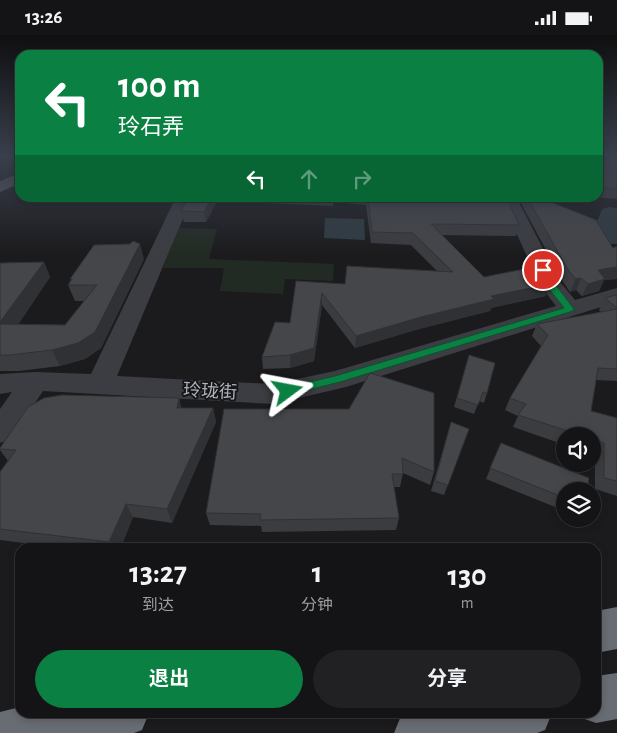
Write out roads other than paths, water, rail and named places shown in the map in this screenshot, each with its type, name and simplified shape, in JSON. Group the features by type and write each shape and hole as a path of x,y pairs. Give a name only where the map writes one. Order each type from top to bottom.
{"highway":[{"path":"601,631 617,628"},
{"path":"601,699 617,696"},
{"path":"8,733 96,718"},
{"path":"418,733 500,718"}],"street":[{"path":"100,384 182,202"},
{"path":"510,202 551,285 570,309"},
{"name":"玲珑街","path":"0,384 36,381 273,394 336,380 617,295"},
{"path":"0,431 36,381"}]}
